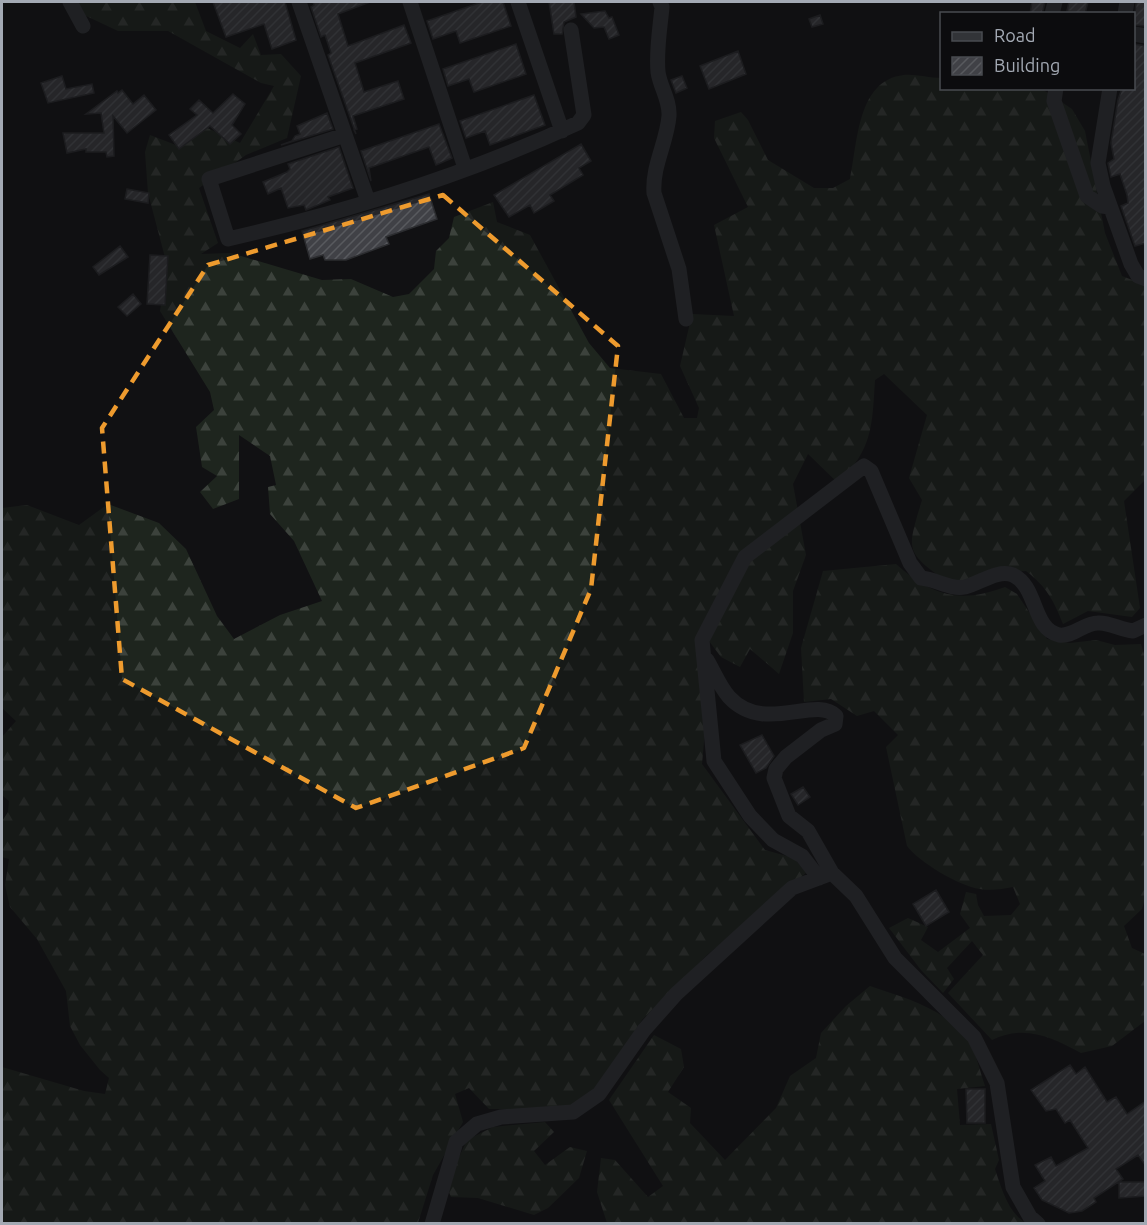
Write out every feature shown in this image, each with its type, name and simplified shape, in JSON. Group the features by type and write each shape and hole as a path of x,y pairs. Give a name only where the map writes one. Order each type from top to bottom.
{"street":[{"path":"70,2 83,26"},
{"path":"299,2 368,201"},
{"path":"410,2 465,168"},
{"path":"518,2 562,130"},
{"path":"660,2 662,7 657,54 658,75 668,104 669,117 653,179 654,193 680,269 686,319"},
{"path":"345,135 209,179 228,239 314,219 465,168 578,123 584,115 571,30"},
{"path":"1056,90 1054,101 1087,196 1102,206 1110,207"},
{"path":"1110,90 1098,164 1110,207 1131,264 1138,276 1146,279"},
{"path":"1038,1224 1030,1217 1013,1187 997,1083 974,1037 901,965 856,896 802,856 773,840 750,816 714,761 702,640 746,557 864,466 871,471 910,563 921,578 935,579 956,588 1003,573 1011,574 1025,586 1041,621 1057,634 1066,635 1100,622 1124,631 1133,631 1146,625"},
{"path":"704,655 729,697 749,712 767,715 814,710 831,712 836,716 835,724 821,730 786,757 776,769 774,778 789,816 808,831 826,875"},
{"path":"432,1224 456,1142 477,1124 501,1117 573,1112 599,1094 644,1030 676,994 792,888 826,875"}],"highlighted area":[{"path":"443,195 618,346 591,589 524,748 356,808 122,679 102,428 208,265"}],"green space":[{"path":"75,2 195,2 206,31 240,48 253,34 261,55 281,54 301,76 287,138 246,155 199,188 218,243 201,254 231,253 322,280 351,279 393,297 409,294 434,269 436,251 449,238 454,217 493,202 497,222 530,235 589,343 610,368 661,374 684,418 697,418 699,408 680,366 692,314 734,316 714,225 748,207 714,138 715,121 741,112 748,120 768,160 814,188 833,188 850,179 862,115 868,100 877,88 889,79 904,75 940,78 940,90 1044,90 1072,109 1085,131 1105,233 1122,276 1145,285 1145,480 1124,501 1140,608 1132,617 1088,611 1063,624 1049,594 1026,571 1000,573 950,584 924,564 913,550 912,541 922,500 909,478 927,415 884,374 875,380 873,411 868,436 864,448 850,471 838,483 808,454 793,484 806,555 793,591 793,633 779,674 750,649 740,667 721,657 703,633 706,719 702,764 765,850 794,858 806,873 707,955 642,1020 597,1090 569,1109 489,1109 469,1088 455,1094 463,1122 433,1175 418,1223 2,1223 2,1067 84,1091 105,1094 109,1078 80,1045 70,1026 66,991 37,939 10,907 5,885 9,859 2,857 2,821 8,812 9,801 2,795 2,737 16,721 2,708 2,508 27,505 79,525 108,504 159,523 186,549 217,616 234,639 280,615 322,601 294,541 270,514 268,487 276,485 270,456 239,435 239,499 213,509 200,492 217,476 202,467 196,427 214,410 210,392 160,311 167,265 148,193 145,152 150,135 181,147 203,126 240,143 274,86 261,83 168,31 118,31 82,14"},
{"path":"896,564 922,583 947,594 974,595 1005,587 1017,594 1047,639 1070,643 1096,640 1115,645 1141,644 1146,661 1145,898 1142,909 1124,926 1132,948 1145,954 1145,1021 1112,1046 1081,1053 1038,1034 1027,1033 1004,1035 992,1040 948,993 983,955 972,941 947,968 954,979 943,993 921,970 889,928 908,918 928,927 921,940 938,952 970,928 960,914 966,892 976,894 978,905 984,916 1011,915 1020,904 1013,887 984,890 971,887 930,866 907,846 886,747 898,735 874,711 857,716 831,699 804,702 801,648 823,571"},
{"path":"870,986 911,1000 938,1013 950,1021 969,1042 985,1086 957,1089 960,1125 991,1124 999,1160 995,1169 1000,1184 1014,1213 1026,1223 607,1223 597,1192 601,1158 615,1160 648,1197 663,1186 609,1100 654,1035 681,1049 684,1067 668,1092 691,1108 690,1123 725,1160 776,1108 790,1076 816,1058 821,1033 846,1006"},
{"path":"545,1122 554,1132 534,1151 545,1165 570,1147 587,1151 579,1178 548,1208 534,1215 478,1198 451,1197 446,1185 467,1140 493,1127"}],"building":[{"path":"213,2 285,2 296,40 272,49 264,24 226,37"},
{"path":"313,2 370,2 338,14 348,46 404,25 411,43 355,63 364,92 398,81 404,99 353,116 357,129 355,130 328,55 331,53 325,35 321,37 311,7 314,5"},
{"path":"482,2 503,2 511,26 460,43 456,31 433,39 427,21"},
{"path":"549,2 574,2 576,17 564,22 562,34 554,34"},
{"path":"1032,2 1045,2 1042,12 1030,12"},
{"path":"1069,2 1088,2 1086,12 1067,11"},
{"path":"1136,2 1146,2 1146,26 1135,25"},
{"path":"605,11 609,18 612,17 619,35 609,39 604,27 594,28 581,14"},
{"path":"820,15 823,24 812,27 809,19"},
{"path":"516,44 526,74 474,92 469,79 448,86 443,69"},
{"path":"1135,44 1146,46 1146,243 1135,246 1121,206 1128,203 1127,195 1120,174 1111,177 1108,163 1114,159 1111,143 1121,90 1135,90"},
{"path":"738,51 746,74 709,89 700,66"},
{"path":"62,76 66,89 92,84 94,93 48,103 41,83"},
{"path":"682,76 687,88 676,93 671,80"},
{"path":"122,90 133,104 144,95 156,110 127,133 113,116 114,156 107,157 106,152 86,152 86,149 67,153 63,133 104,133 101,113 86,114 117,91 118,93"},
{"path":"233,94 245,104 232,125 241,134 230,144 210,126 179,149 169,135 197,115 190,109 199,100 213,113"},
{"path":"534,95 545,125 490,145 485,131 466,138 460,121"},
{"path":"327,113 333,129 281,145 292,141 300,134 297,126"},
{"path":"439,124 452,158 436,165 429,147 369,168 371,181 361,151"},
{"path":"581,144 591,161 579,168 583,175 550,195 554,201 534,213 530,205 509,217 494,195"},
{"path":"339,147 353,188 328,197 330,200 306,210 304,205 288,208 281,188 268,194 263,182 287,172 290,169 288,164"},
{"path":"127,189 149,193 148,203 125,199"},
{"path":"429,194 437,219 386,237 389,244 346,260 325,260 323,255 310,259 302,231"},
{"path":"120,246 128,257 99,275 93,267"},
{"path":"150,255 168,256 165,305 147,304"},
{"path":"133,294 141,304 127,316 118,307"},
{"path":"762,735 774,756 766,768 756,773 740,745"},
{"path":"803,787 810,797 798,805 791,794"},
{"path":"936,890 949,912 926,926 913,904"},
{"path":"1070,1065 1076,1074 1085,1067 1107,1102 1116,1097 1127,1114 1146,1101 1146,1166 1138,1155 1116,1169 1123,1179 1094,1198 1096,1202 1082,1211 1069,1213 1042,1200 1034,1188 1045,1181 1035,1165 1051,1157 1056,1166 1088,1148 1070,1120 1065,1123 1056,1109 1046,1111 1031,1090"},
{"path":"966,1089 985,1089 985,1123 967,1123"},
{"path":"1119,1182 1146,1182 1146,1196 1119,1198"}]}
